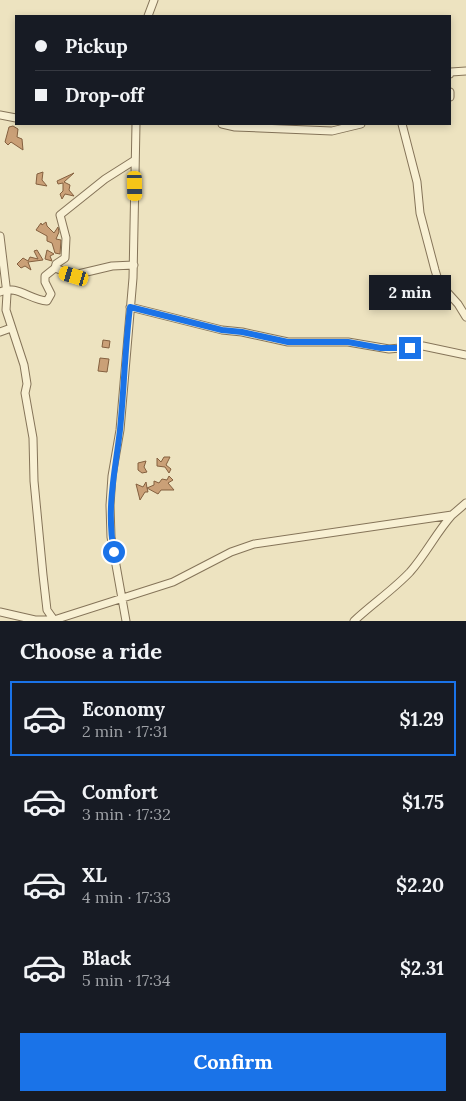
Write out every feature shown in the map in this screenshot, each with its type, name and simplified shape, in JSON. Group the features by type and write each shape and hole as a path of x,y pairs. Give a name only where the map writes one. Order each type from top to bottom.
{"street":[{"path":"148,15 154,0"},
{"path":"451,73 466,71"},
{"path":"0,114 15,118"},
{"path":"126,621 111,537 110,505 112,476 120,430 134,265 136,125"},
{"path":"226,125 235,127 332,131 358,125"},
{"path":"402,125 417,182 420,213 439,283 458,304 466,317"},
{"path":"3,290 47,301 51,294 45,282 45,276 55,268 56,264 65,258 66,250 60,215 104,179 135,160"},
{"path":"0,236 6,310 20,351 27,384 25,393 33,438 34,481 43,575 48,610 54,620"},
{"path":"55,268 74,276 112,266 134,265"},
{"path":"130,307 222,330 242,332 288,342 348,342 389,348 423,346 466,355"},
{"path":"0,332 11,328"},
{"path":"354,621 392,590 411,570 438,530 466,503"},
{"path":"0,612 35,620 54,620 121,597 173,582 231,552 254,544 452,515"},
{"path":"67,621 74,613"}],"building":[{"path":"13,126 18,129 17,137 22,139 23,150 11,142 8,145 5,142 9,127"},
{"path":"43,172 42,180 47,186 36,184 37,174"},
{"path":"74,173 64,182 70,185 69,190 74,196 65,194 62,199 60,194 63,191 63,183 58,184 57,181"},
{"path":"46,222 47,226 54,233 58,227 59,232 56,239 61,240 60,254 55,253 52,243 47,241 47,236 36,230 41,223 42,225"},
{"path":"37,250 43,260 28,262 31,270 25,266 21,268 17,264 23,258 28,261 30,257 38,259 34,251"},
{"path":"47,250 54,254 50,256 52,261 45,259"},
{"path":"103,340 110,341 109,348 102,347"},
{"path":"100,358 109,359 107,372 98,371"},
{"path":"164,457 170,457 166,465 171,469 169,473 165,467 157,466 157,458 161,462"},
{"path":"146,461 144,467 147,472 142,473 138,470 138,463"},
{"path":"169,476 173,480 168,483 174,490 161,490 158,494 147,488 154,485 154,481 159,483 162,479 167,480"},
{"path":"146,482 148,492 145,492 140,500 136,484 143,487"}],"route":[{"path":"114,552 110,521 111,489 120,430 130,307 222,330 242,332 299,344 348,342 381,348 410,348"}]}
